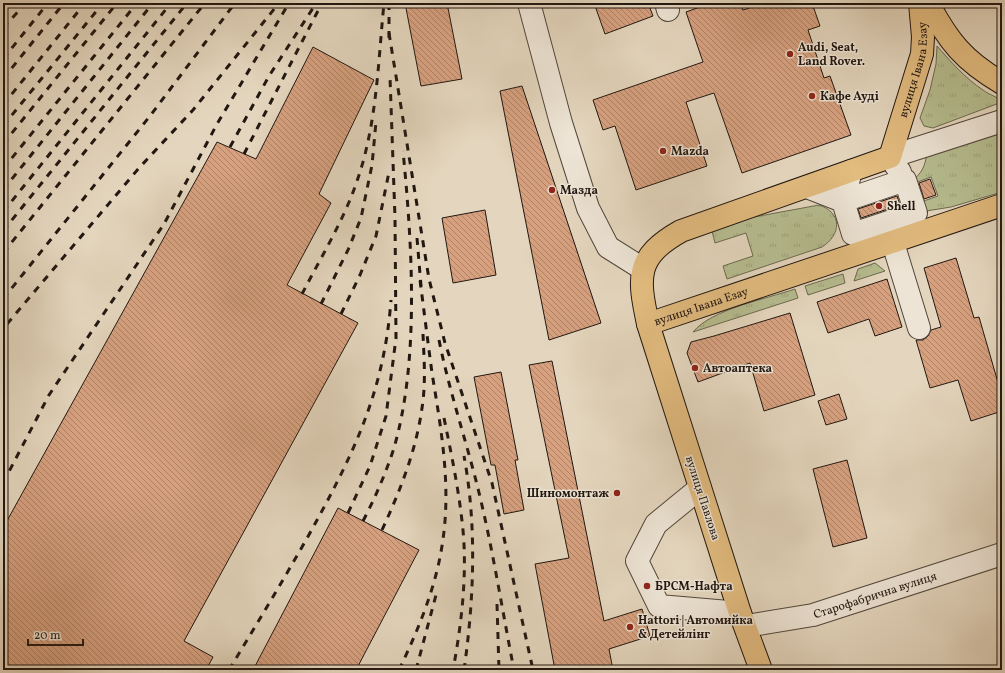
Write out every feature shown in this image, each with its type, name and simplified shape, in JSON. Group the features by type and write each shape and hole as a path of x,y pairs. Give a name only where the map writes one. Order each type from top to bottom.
{"main road":[{"name":"вулиця Івана Езау","path":"920,3 923,36 922,54 890,157 681,231 665,240 652,253 643,269 641,287 648,324 841,261 1002,205"},
{"name":"вулиця Івана Езау","path":"928,3 943,30 970,63 1002,83"},
{"name":"вулиця Павлова","path":"648,324 743,620 761,670"}],"street":[{"path":"529,3 561,123 588,208 608,247 643,269"},
{"name":"вулиця Івана Езау","path":"890,157 1002,121"},
{"path":"890,157 905,180 916,213 936,228"},
{"path":"841,261 854,234 843,201 851,171"},
{"path":"808,187 843,201 905,180"},
{"path":"854,234 916,213"},
{"path":"893,243 919,328"},
{"name":"Старофабрична вулиця","path":"700,488 656,524 638,561 659,606 743,620 813,615 1002,554"}],"green space":[{"path":"937,46 964,75 985,92 998,98 1002,102 933,128 924,126 920,118 930,90 936,64"},
{"path":"1002,129 1002,192 951,207 920,212 918,203 938,196 931,177 912,184 911,181 918,176 922,169 927,153"},
{"path":"819,205 832,213 837,224 836,231 833,236 822,247 727,279 723,266 753,256 746,233 715,243 712,231 754,217"},
{"path":"875,263 885,271 854,281 858,269"},
{"path":"843,274 845,283 808,295 805,286"},
{"path":"795,289 798,298 693,332 713,317 726,311"}],"building":[{"path":"405,3 447,3 462,79 421,86"},
{"path":"594,3 648,3 653,16 605,34"},
{"path":"711,3 740,3 743,10 765,3 812,3 820,26 808,30 824,78 830,76 851,135 742,173 714,93 686,102 707,166 636,190 615,126 603,130 593,100 703,62 686,12"},
{"path":"313,47 374,80 319,194 331,203 287,285 358,323 184,641 213,657 206,670 3,670 3,528 217,142 256,159"},
{"path":"522,86 601,323 549,340 500,91"},
{"path":"930,179 936,195 924,199 919,183"},
{"path":"897,196 900,205 861,218 858,209"},
{"path":"485,210 496,275 453,283 442,218"},
{"path":"956,258 974,318 979,317 999,386 1002,385 1002,411 971,421 958,380 930,388 916,340 923,340 928,336 931,330 941,327 924,268"},
{"path":"887,279 902,327 875,336 869,319 828,333 817,302"},
{"path":"790,313 815,395 764,411 750,363 698,382 687,353 691,342"},
{"path":"552,361 604,621 642,609 650,636 609,649 613,670 555,670 535,564 569,558 529,365"},
{"path":"501,372 518,460 515,460 524,510 504,514 495,465 491,465 474,377"},
{"path":"839,394 847,419 826,425 818,401"},
{"path":"847,460 867,538 833,547 813,469"},
{"path":"338,508 419,550 356,670 253,670"}],"railway":[{"path":"3,9 8,3"},
{"path":"3,28 26,3"},
{"path":"3,59 48,3"},
{"path":"3,79 64,3"},
{"path":"3,105 85,3"},
{"path":"3,126 103,3"},
{"path":"3,144 117,3"},
{"path":"3,169 137,3"},
{"path":"3,190 153,3"},
{"path":"3,212 171,3"},
{"path":"3,231 187,3"},
{"path":"3,253 205,3"},
{"path":"3,299 150,116 235,3"},
{"path":"7,324 139,168 193,110 279,3"},
{"path":"3,483 49,395 164,224 217,124 289,3"},
{"path":"244,154 322,3"},
{"path":"302,294 346,210 364,159 376,93 384,3"},
{"path":"389,3 389,39"},
{"path":"230,147 269,76 315,5"},
{"path":"389,33 429,279 445,343 492,483 533,670"},
{"path":"348,513 370,466 386,416 396,338 395,218 390,77"},
{"path":"321,304 348,250 361,218 372,165 376,122"},
{"path":"363,521 380,486 393,451 402,417 407,380 412,302 409,224 403,151"},
{"path":"341,314 360,275 376,236 389,172"},
{"path":"417,238 421,286"},
{"path":"399,670 432,590 440,556 445,518 446,498 444,456 420,280"},
{"path":"229,670 306,540 351,454 373,396 381,366 391,300"},
{"path":"382,530 395,501 416,440 424,389 423,334"},
{"path":"439,340 480,497 491,546 514,670"},
{"path":"444,418 452,456 464,539 463,596 453,670"},
{"path":"464,456 471,509 473,563 470,617 464,670"},
{"path":"416,670 436,595"},
{"path":"497,604 499,670"}],"place":[{"name":"Audi, Seat, Land Rover.","path":"790,54"},
{"name":"Кафе Ауді","path":"812,96"},
{"name":"Mazda","path":"663,151"},
{"name":"Мазда","path":"552,190"},
{"name":"Shell","path":"879,206"},
{"name":"Автоаптека","path":"695,368"},
{"name":"Шиномонтаж","path":"617,493"},
{"name":"БРСМ-Нафта","path":"647,586"},
{"name":"Hattori | Автомийка & Детейлінг","path":"630,627"}]}
